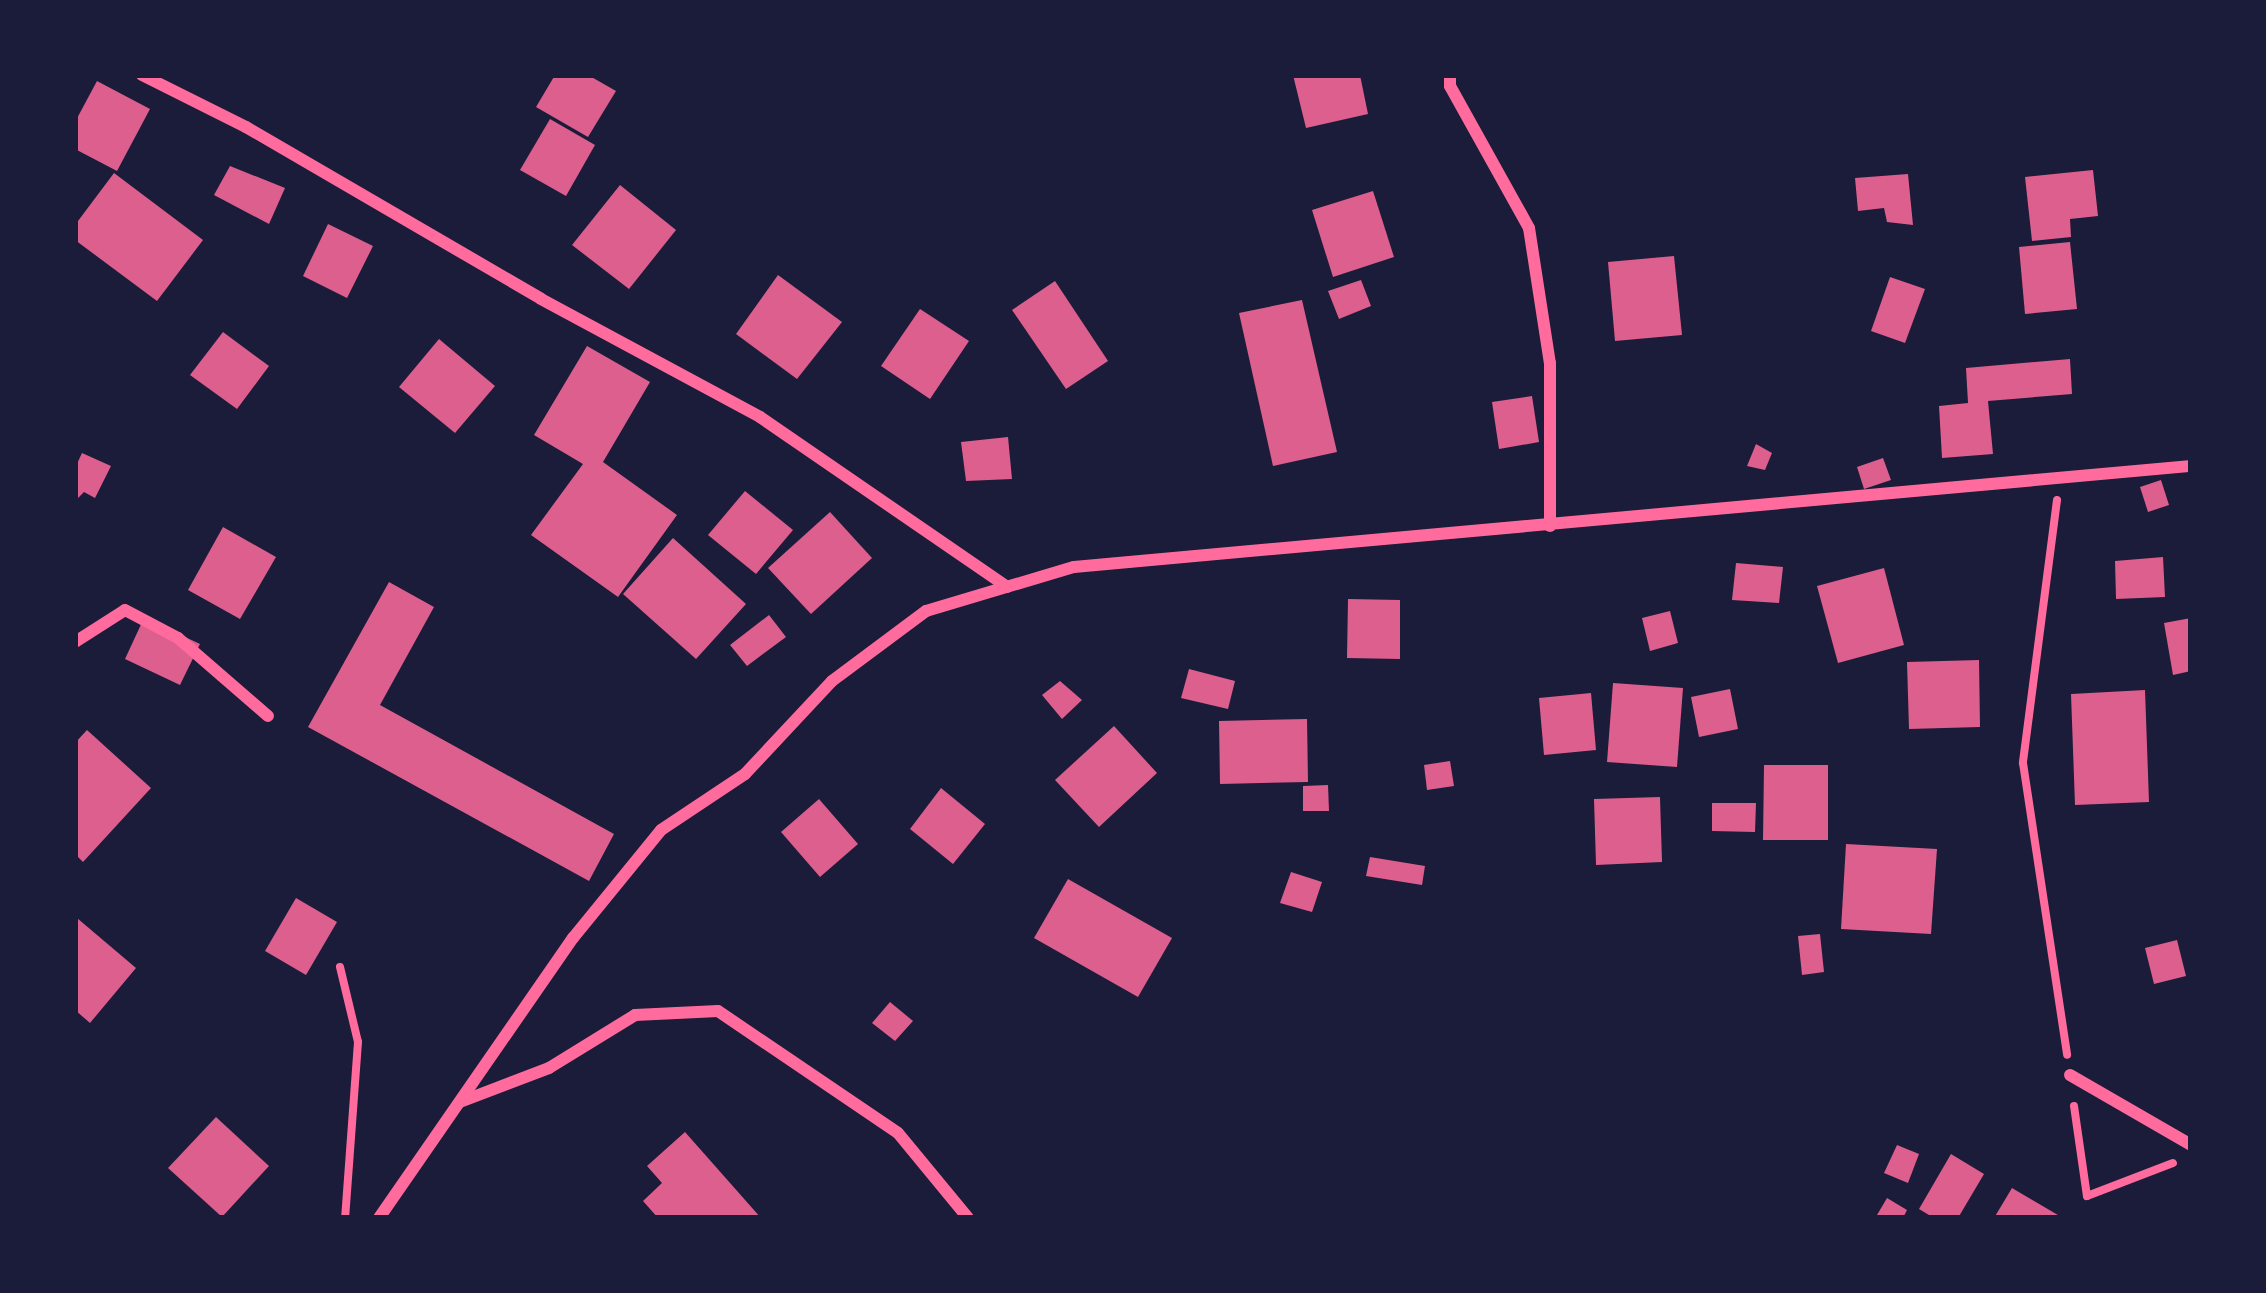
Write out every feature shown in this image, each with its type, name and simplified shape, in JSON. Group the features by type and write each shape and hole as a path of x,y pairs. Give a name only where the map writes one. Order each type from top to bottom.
{"street":[{"path":"142,75 246,127 541,298 760,417 1007,587"},
{"path":"1450,75 1450,86 1529,229 1550,363 1550,526"},
{"path":"380,1218 573,938 661,830 746,774 832,681 926,611 1074,567 2060,482 2191,466"},
{"path":"75,642 125,610 178,638 268,716"},
{"path":"459,1102 549,1068 635,1015 718,1011 898,1133 968,1218"},
{"path":"2070,1075 2191,1144"}],"path":[{"path":"2060,482 2023,763 2087,1196 2191,1156"},
{"path":"340,967 358,1042 345,1218"}],"building":[{"path":"555,75 588,75 616,91 588,137 536,107"},
{"path":"1293,75 1360,75 1368,114 1306,128"},
{"path":"97,81 150,109 117,171 75,149 75,122"},
{"path":"550,119 595,145 566,196 520,170"},
{"path":"230,166 285,188 269,224 214,195"},
{"path":"2093,170 2098,216 2070,219 2071,237 2032,241 2025,177"},
{"path":"114,173 203,240 157,301 75,240 75,225"},
{"path":"1908,174 1913,225 1887,222 1884,208 1858,211 1855,178"},
{"path":"620,185 676,230 629,289 572,245"},
{"path":"1373,191 1394,257 1333,277 1312,210"},
{"path":"328,224 373,246 347,298 303,276"},
{"path":"2070,242 2077,309 2025,314 2019,247"},
{"path":"1674,256 1682,335 1615,341 1608,262"},
{"path":"778,275 842,322 797,379 736,334"},
{"path":"1890,277 1925,289 1905,343 1871,331"},
{"path":"1361,280 1371,306 1339,319 1328,291"},
{"path":"1055,281 1108,361 1066,389 1012,310"},
{"path":"1302,300 1337,452 1273,466 1239,313"},
{"path":"920,309 969,341 930,399 881,366"},
{"path":"223,332 269,366 237,409 190,375"},
{"path":"439,339 495,386 455,433 399,387"},
{"path":"587,346 650,382 603,462 677,515 618,597 531,535 583,464 534,435"},
{"path":"2070,359 2072,394 1988,401 1993,454 1942,458 1939,406 1968,403 1966,368"},
{"path":"1532,396 1539,442 1499,449 1492,402"},
{"path":"1008,437 1012,479 966,481 961,442"},
{"path":"1756,444 1772,453 1765,470 1747,466"},
{"path":"82,453 111,466 95,498 84,492 75,501 75,468"},
{"path":"1883,458 1891,480 1864,489 1857,467"},
{"path":"2161,480 2169,505 2148,512 2140,487"},
{"path":"745,491 793,530 756,574 708,535"},
{"path":"830,512 872,558 811,614 768,568"},
{"path":"223,527 276,557 240,619 188,590"},
{"path":"673,538 746,604 696,659 623,594"},
{"path":"2163,557 2165,597 2116,599 2115,561"},
{"path":"1736,563 1783,567 1779,603 1732,600"},
{"path":"1884,568 1904,645 1838,663 1817,586"},
{"path":"389,582 434,607 380,705 614,834 589,881 308,727"},
{"path":"1348,599 1400,600 1400,659 1347,658"},
{"path":"1670,611 1678,643 1650,651 1642,618"},
{"path":"769,615 786,637 747,666 730,645"},
{"path":"144,618 200,644 180,685 125,659"},
{"path":"2191,618 2191,671 2173,675 2164,623"},
{"path":"1979,660 1980,727 1909,729 1907,662"},
{"path":"1189,669 1235,681 1228,709 1181,698"},
{"path":"1060,681 1082,700 1062,719 1042,695"},
{"path":"1613,683 1683,688 1677,767 1607,762"},
{"path":"1730,689 1738,729 1699,737 1691,697"},
{"path":"2145,690 2149,802 2075,805 2071,694"},
{"path":"1591,693 1596,750 1544,755 1539,698"},
{"path":"1307,719 1308,782 1220,784 1219,721"},
{"path":"1114,726 1157,773 1099,827 1055,780"},
{"path":"87,730 151,788 83,862 75,854 75,743"},
{"path":"1450,761 1454,786 1427,790 1424,765"},
{"path":"1764,765 1828,765 1828,840 1763,840"},
{"path":"1328,785 1329,811 1303,811 1303,786"},
{"path":"941,788 985,824 953,864 910,829"},
{"path":"1660,797 1662,862 1596,865 1594,799"},
{"path":"819,799 858,844 820,877 781,832"},
{"path":"1712,803 1756,803 1755,832 1712,831"},
{"path":"1846,844 1937,849 1931,934 1841,929"},
{"path":"1370,857 1425,866 1422,885 1366,876"},
{"path":"1291,872 1322,882 1312,912 1280,903"},
{"path":"1068,879 1172,938 1138,997 1034,938"},
{"path":"296,898 337,922 306,975 265,951"},
{"path":"77,918 136,968 90,1023 75,1010"},
{"path":"1820,934 1824,972 1802,975 1798,936"},
{"path":"2177,940 2186,976 2154,984 2145,948"},
{"path":"890,1002 913,1021 895,1041 872,1023"},
{"path":"216,1117 269,1166 222,1217 168,1168"},
{"path":"685,1132 761,1218 658,1218 643,1201 662,1183 647,1166"},
{"path":"1897,1145 1919,1154 1908,1183 1884,1173"},
{"path":"1951,1154 1984,1174 1958,1218 1934,1218 1919,1209"},
{"path":"2012,1188 2063,1218 1994,1218"},
{"path":"1887,1198 1907,1210 1903,1218 1877,1215"}]}
